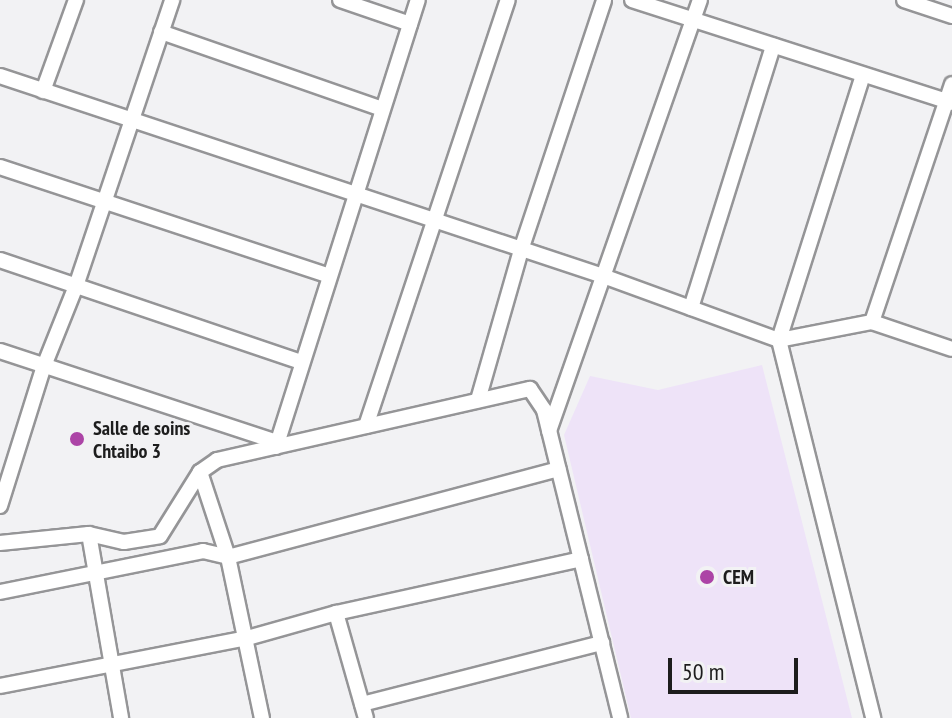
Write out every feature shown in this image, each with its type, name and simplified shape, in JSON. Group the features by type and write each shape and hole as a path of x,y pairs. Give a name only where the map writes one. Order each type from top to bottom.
{"street":[{"path":"43,91 76,0"},
{"path":"0,506 44,366 76,286 172,0"},
{"path":"340,0 410,24"},
{"path":"276,445 418,0"},
{"path":"366,426 508,0"},
{"path":"478,400 521,250 604,0"},
{"path":"632,0 949,102"},
{"path":"549,431 700,0"},
{"path":"904,0 952,16"},
{"path":"161,32 382,109"},
{"path":"691,308 773,46"},
{"path":"863,75 779,340 873,718"},
{"path":"0,76 432,222 603,276 779,340 872,322 952,349"},
{"path":"872,322 949,102 952,84"},
{"path":"0,167 329,276"},
{"path":"0,260 302,362"},
{"path":"0,351 276,445"},
{"path":"0,543 89,534 124,542 160,536 200,472 217,460 530,389 544,410 620,718"},
{"path":"0,592 203,551 228,557 558,469"},
{"path":"200,472 228,557 262,718"},
{"path":"89,534 109,664 121,718"},
{"path":"0,686 247,638 336,613 581,559"},
{"path":"336,613 364,711 602,643"}],"shaded area":[{"name":"CEM","path":"762,365 852,718 631,718 564,435 590,376 658,390"}],"place":[{"name":"Salle de soins Chtaibo 3","path":"77,439"},
{"name":"CEM","path":"707,577"}]}
